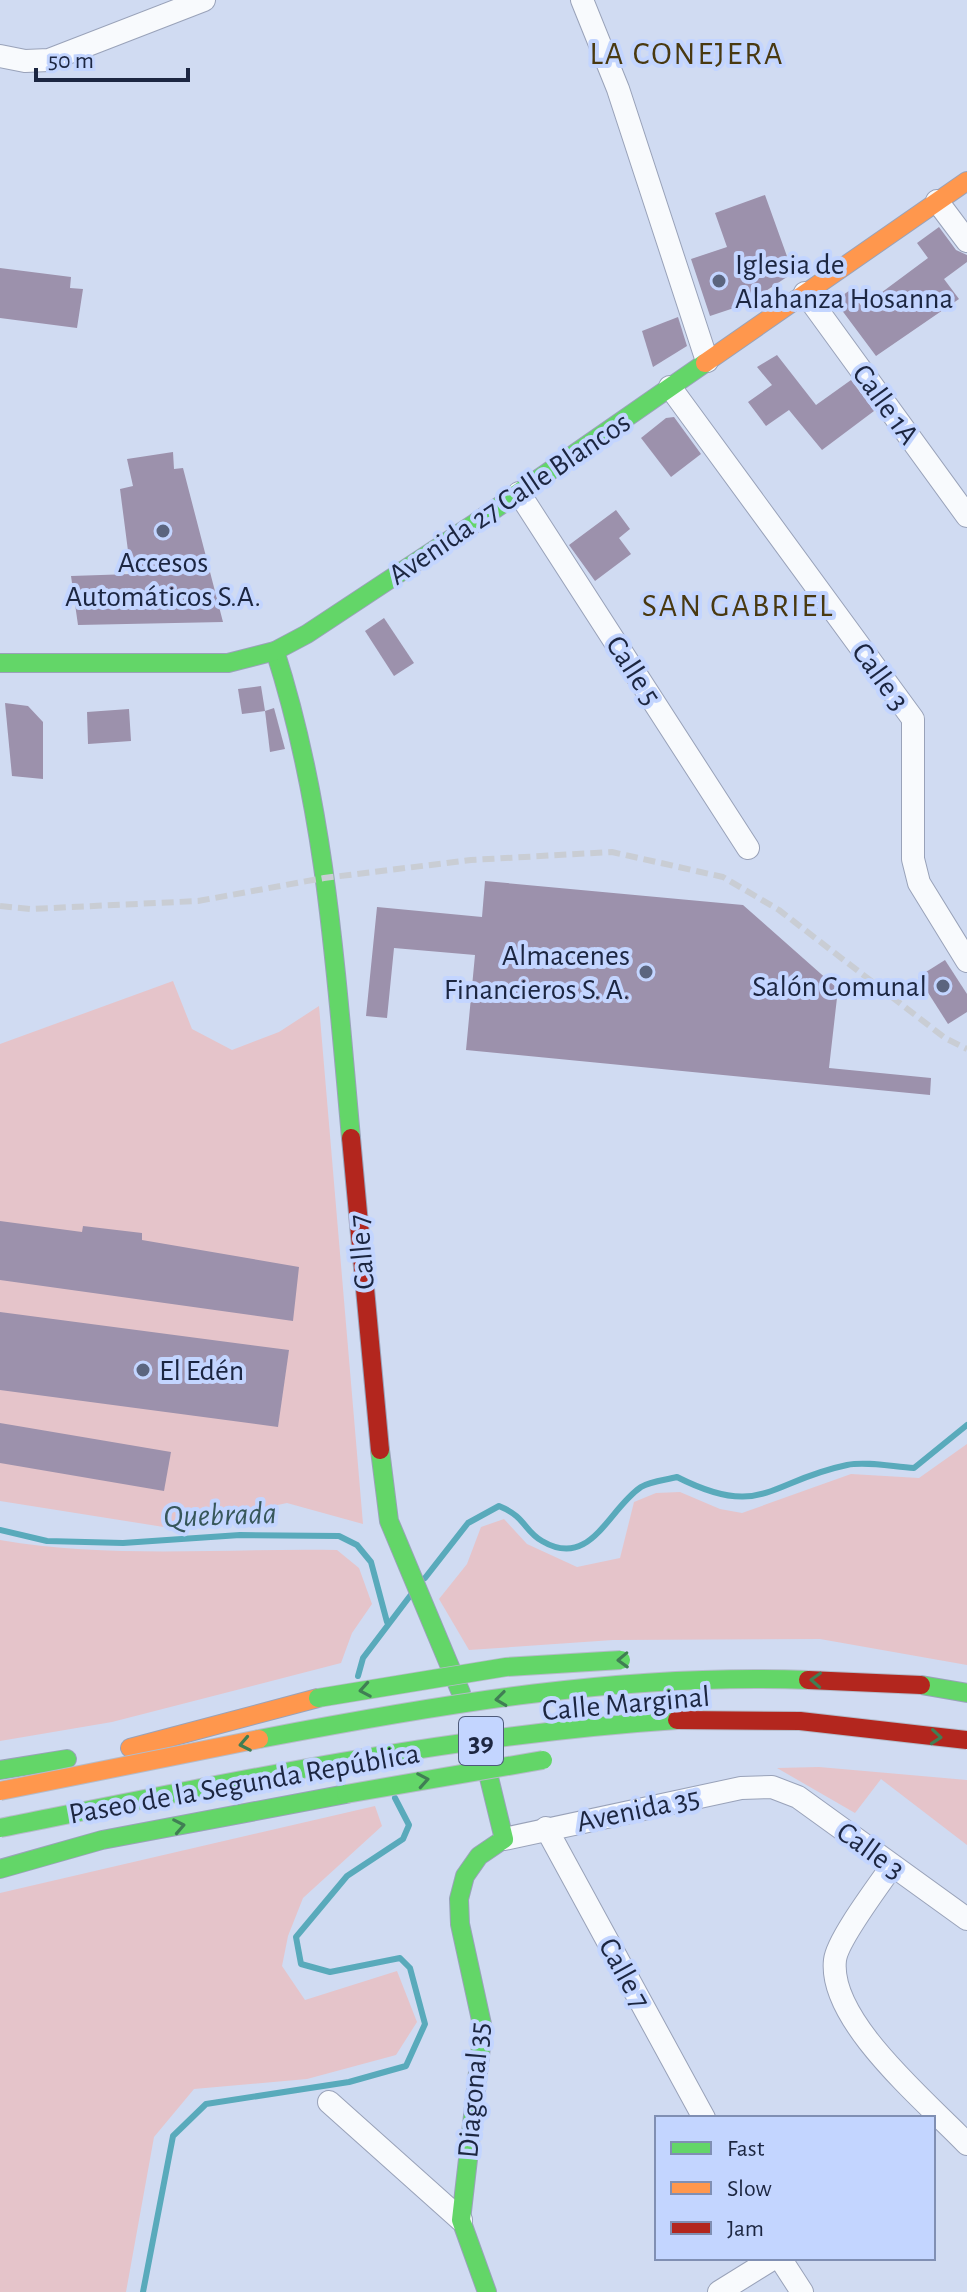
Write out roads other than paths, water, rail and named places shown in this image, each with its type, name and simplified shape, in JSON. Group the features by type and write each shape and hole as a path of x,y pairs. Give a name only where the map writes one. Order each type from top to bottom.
{"main road":[{"name":"Avenida 27 Calle Blancos","path":"0,663 228,663 275,651 320,625 519,493 967,181"},
{"name":"Calle 7","path":"275,651 295,707 313,788 335,949 382,1477 396,1540 474,1726 504,1839"},
{"path":"0,1790 114,1752 318,1698 506,1667 634,1660"},
{"path":"822,1661 921,1685"},
{"name":"Paseo de la Segunda República","path":"0,1790 391,1716 608,1686 768,1678 921,1685 967,1693"},
{"name":"Paseo de la Segunda República","path":"0,1828 283,1772 444,1746 645,1721 744,1718 815,1722 967,1740"},
{"path":"720,1740 764,1735 900,1734"},
{"path":"0,1770 114,1752"},
{"path":"0,1869 102,1840 346,1794 570,1757"},
{"name":"Diagonal 35","path":"461,2220 483,2029 480,2002 457,1917 472,1862 487,1847 504,1839"},
{"path":"0,1846 102,1840"},
{"path":"461,2220 487,2292"}],"street":[{"path":"0,56 25,61 49,60 204,0"},
{"path":"582,0 618,89 707,361"},
{"path":"937,201 967,241"},
{"name":"Calle 1A","path":"805,293 967,516"},
{"name":"Calle 3","path":"670,387 913,719 913,859 919,883 967,961"},
{"name":"Calle 5","path":"519,493 748,848"},
{"name":"Calle Marginal","path":"474,1726 561,1706 725,1695 925,1704 967,1711"},
{"name":"Calle Marginal","path":"0,1814 474,1726 733,1706 967,1722"},
{"name":"Calle 3","path":"772,1787 798,1797 967,1919"},
{"name":"Avenida 35","path":"504,1839 741,1788 772,1787"},
{"name":"Calle 7","path":"546,1828 703,2116"},
{"path":"892,1866 835,1957 838,1993 871,2043 967,2144"},
{"path":"329,2102 461,2220"},
{"path":"719,2292 771,2260"},
{"path":"781,2260 802,2292"}],"waterway":[{"path":"425,1578 468,1523 499,1506 520,1519 542,1541 559,1548 574,1548 598,1533 629,1497 649,1483 677,1477 728,1496 748,1496 847,1465 914,1468 967,1425"},
{"name":"Quebrada","path":"0,1530 47,1541 123,1543 240,1535 339,1536 357,1545 371,1562 387,1622"},
{"path":"358,1676 363,1658 410,1596"},
{"path":"143,2292 173,2136 206,2104 349,2082 406,2066 425,2024 410,1968 400,1958 330,1972 301,1964 296,1937 347,1876 403,1839 409,1825 395,1798"}],"railway":[{"path":"0,906 31,909 198,901 324,878 471,860 612,852 723,877 779,910 945,1038 967,1049"}],"place":[{"name":"Iglesia de Alahanza Hosanna","path":"719,281"},
{"name":"Accesos Automáticos S.A.","path":"163,531"},
{"name":"Almacenes Financieros S. A.","path":"646,972"},
{"name":"Salón Comunal","path":"943,986"},
{"name":"El Edén","path":"143,1370"}],"district":[{"name":"LA CONEJERA","path":"687,53"},
{"name":"SAN GABRIEL","path":"738,605"}]}
